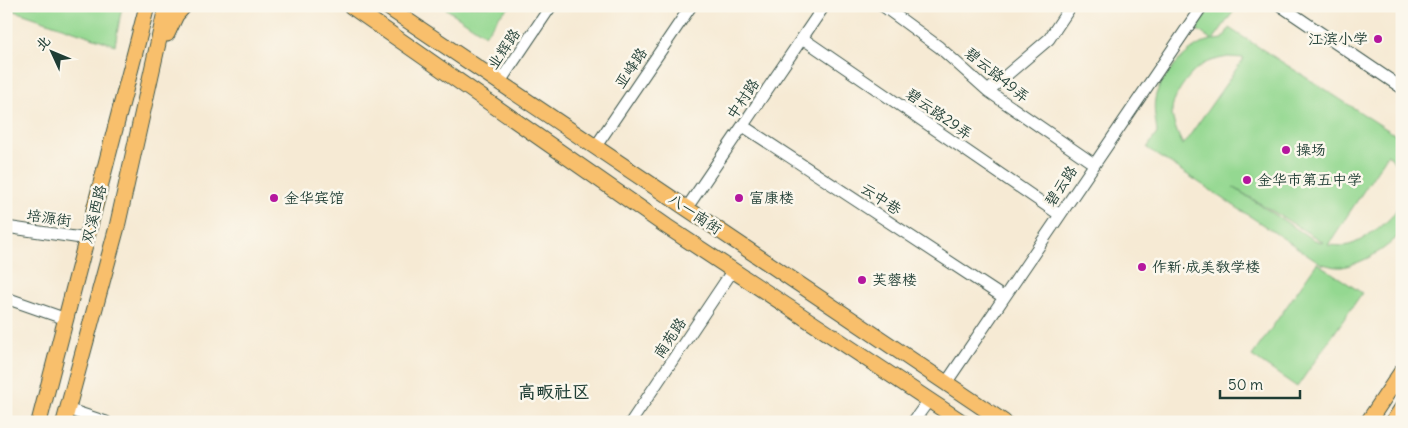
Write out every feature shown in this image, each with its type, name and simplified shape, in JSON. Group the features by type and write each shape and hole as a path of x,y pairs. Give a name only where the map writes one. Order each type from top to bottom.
{"main road":[{"name":"双溪西路","path":"39,422 147,6"},
{"name":"双溪西路","path":"65,416 117,227 165,12 168,6"},
{"path":"154,60 176,15 184,6"},
{"name":"八一南街","path":"351,6 666,226 962,422"},
{"name":"八一南街","path":"386,6 1004,422"},
{"path":"1368,422 1402,371"},
{"path":"1393,422 1402,408"}],"street":[{"name":"业辉路","path":"499,83 551,6"},
{"name":"亚峰路","path":"596,146 691,6"},
{"name":"中村路","path":"686,209 824,6"},
{"name":"碧云路49弄","path":"883,6 939,47 988,91 1094,164"},
{"path":"988,91 1049,38 1072,6"},
{"name":"碧云路","path":"946,383 1202,6"},
{"path":"1281,6 1402,88"},
{"name":"碧云路29弄","path":"802,38 1060,215"},
{"name":"云中巷","path":"743,126 1003,297"},
{"name":"培源街","path":"6,227 88,238"},
{"name":"南苑路","path":"632,422 733,270"},
{"path":"6,298 66,319"},
{"path":"913,422 929,400"},
{"path":"65,416 106,422"}],"green space":[{"path":"6,6 122,6 115,45 6,8"},
{"path":"442,6 511,6 501,14 485,35"},
{"name":"操场","path":"1211,6 1233,6 1236,8 1213,40 1223,39 1229,28 1402,139 1402,232 1396,238 1375,254 1359,262 1340,267 1322,264 1147,148 1157,133 1154,103 1162,81 1186,54 1212,40 1196,29","holes":["1228,57 1244,58 1183,145 1172,115 1173,105 1178,92 1187,79 1202,65","1388,154 1400,174 1402,190 1399,205 1395,212 1384,224 1358,241 1343,246 1328,245","1233,187 1323,243 1312,239"]},
{"path":"1317,263 1362,293 1297,387 1252,356"}],"place":[{"name":"江滨小学","path":"1378,39"},
{"name":"操场","path":"1286,150"},
{"name":"金华市第五中学","path":"1247,180"},
{"name":"金华宾馆","path":"274,198"},
{"name":"富康楼","path":"739,198"},
{"name":"作新·成美教学楼","path":"1142,267"},
{"name":"芙蓉楼","path":"862,280"}],"district":[{"name":"高畈社区","path":"554,392"}]}
